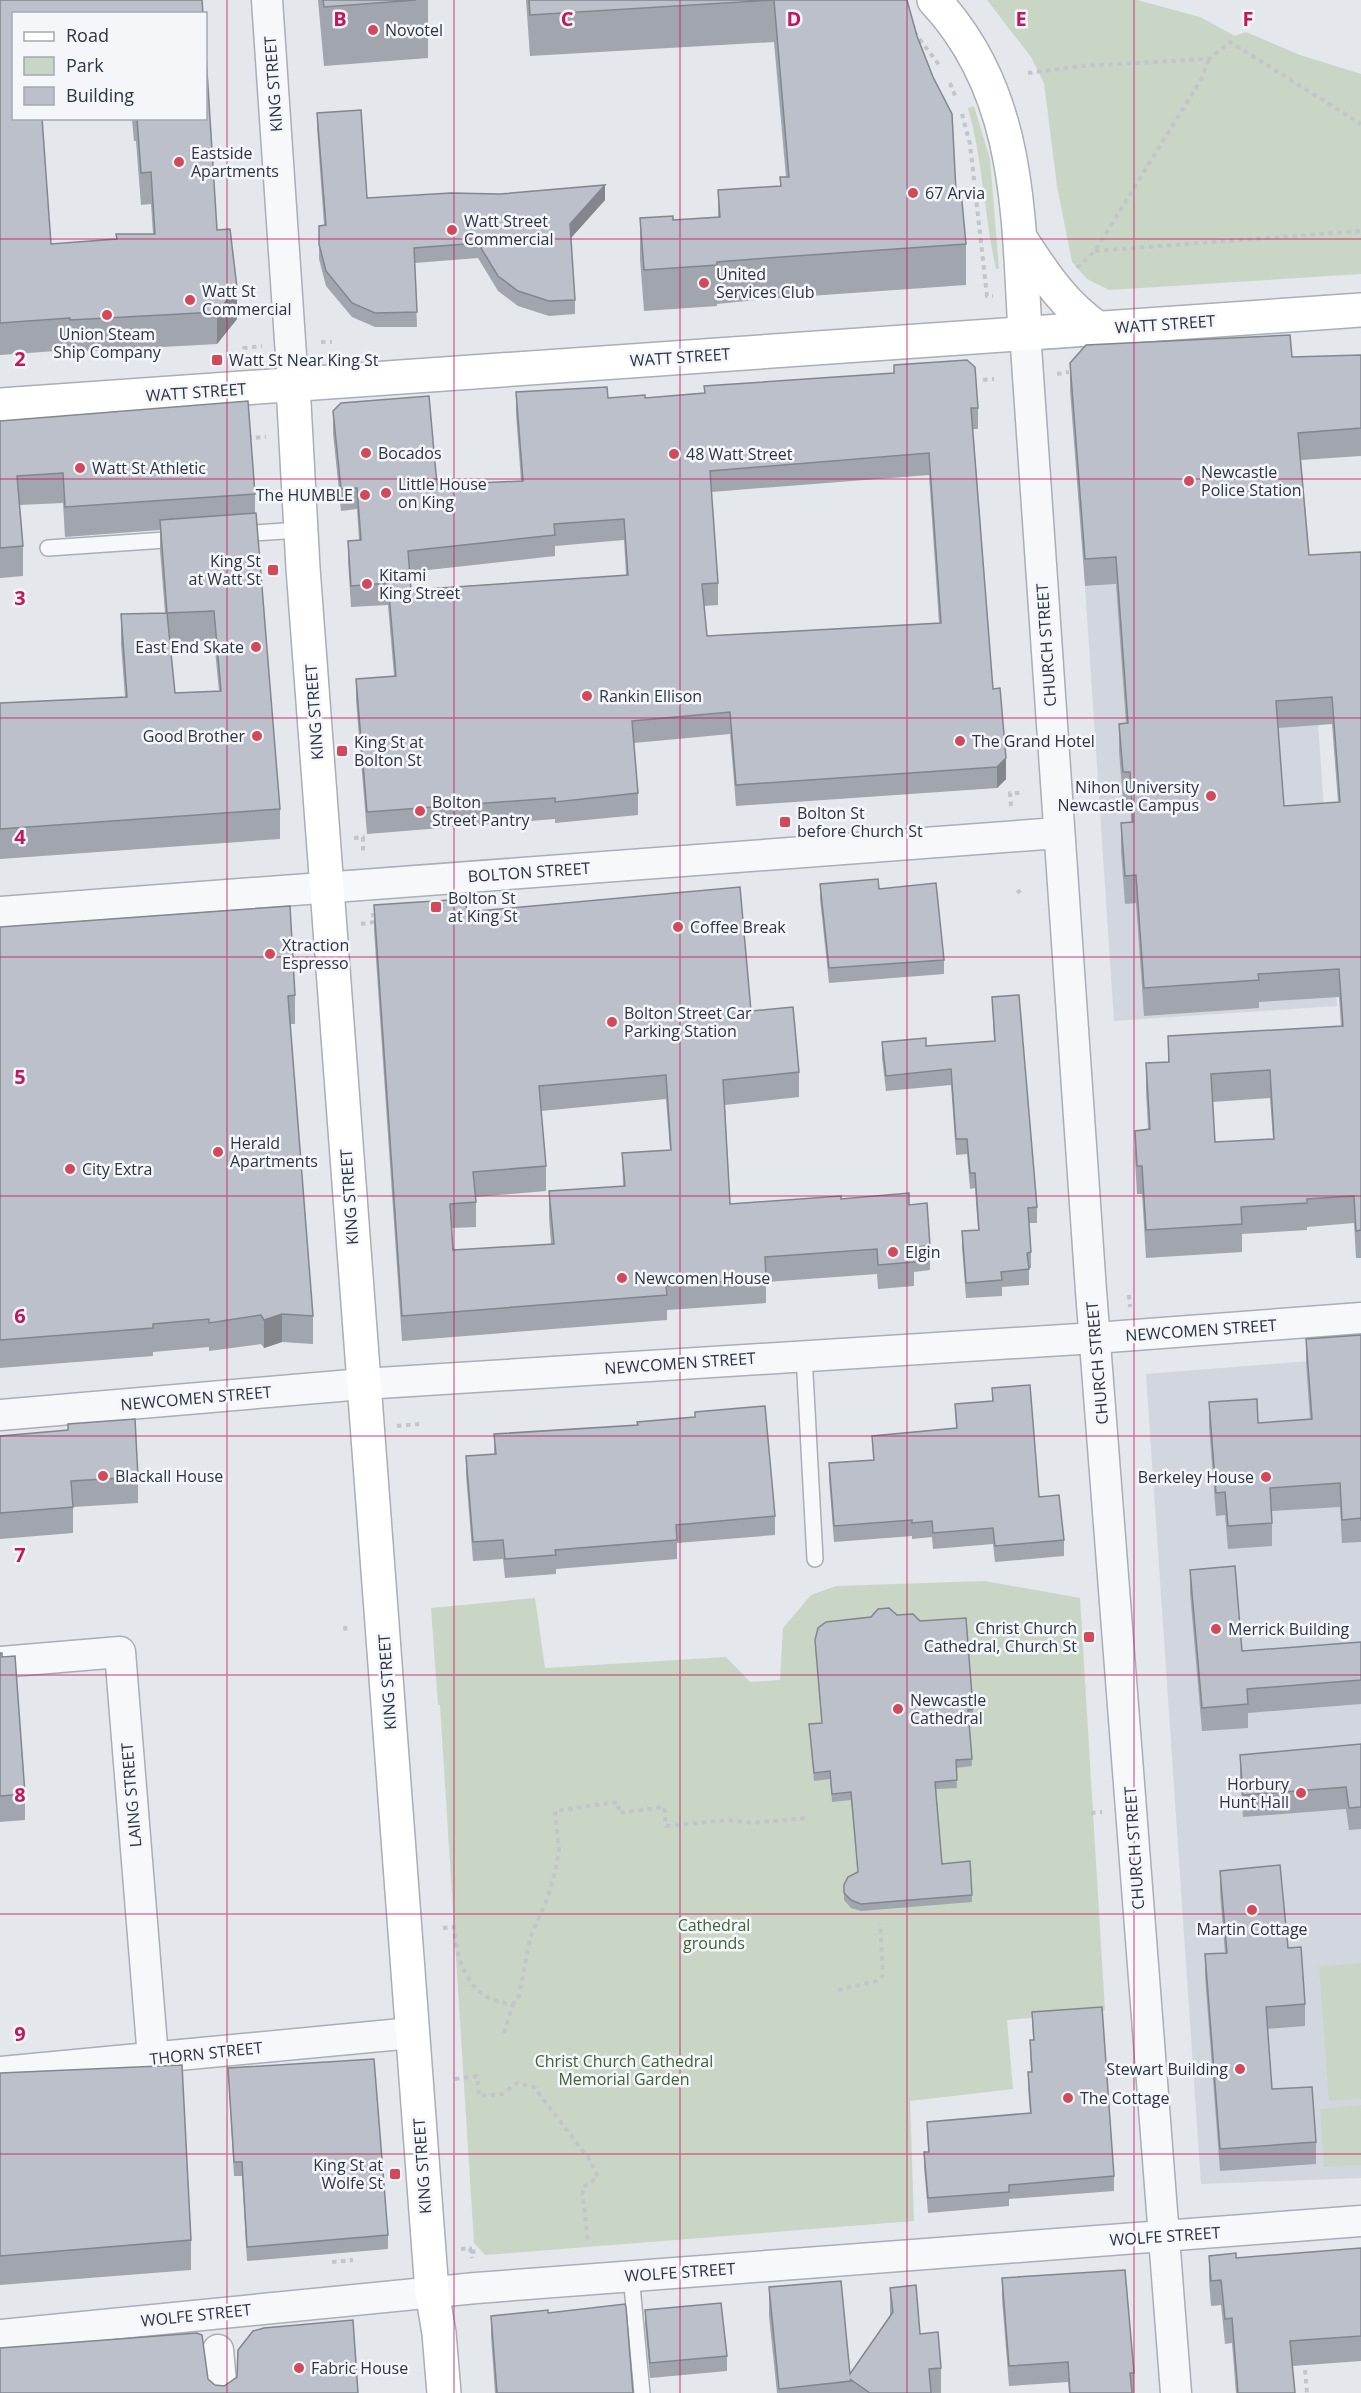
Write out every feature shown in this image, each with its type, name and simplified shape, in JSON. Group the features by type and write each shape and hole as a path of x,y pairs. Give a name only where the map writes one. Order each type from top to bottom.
{"main road":[{"path":"934,0 968,41 996,97 1008,148 1025,332"},
{"path":"1018,237 1066,303 1079,316 1099,329"},
{"name":"WATT STREET","path":"0,405 1361,310"},
{"name":"KING STREET","path":"293,386 300,530 363,1384 432,2292 439,2333 444,2393"}],"street":[{"name":"KING STREET","path":"267,0 293,386"},
{"name":"CHURCH STREET","path":"1025,332 1058,833 1176,2393"},
{"name":"BOLTON STREET","path":"0,912 1058,833"},
{"name":"NEWCOMEN STREET","path":"0,1415 363,1384 1095,1338 1361,1318"},
{"name":"LAING STREET","path":"0,1662 120,1652 153,2058"},
{"name":"THORN STREET","path":"0,2072 412,2033"},
{"name":"WOLFE STREET","path":"0,2335 432,2292 631,2275 1361,2221"},
{"path":"218,2350 222,2393"}],"lane":[{"path":"224,535 300,530"},
{"path":"48,548 201,537"},
{"path":"804,1355 815,1559"},
{"path":"631,2275 642,2393"}],"path":[{"path":"910,28 945,72"},
{"path":"1077,268 1095,250 1202,78 1209,59 1230,42 1361,124"},
{"path":"1028,73 1081,66 1209,59"},
{"path":"949,81 957,100"},
{"path":"961,109 970,144 987,296 998,296"},
{"path":"1095,250 1361,231"},
{"path":"315,343 332,342"},
{"path":"244,360 244,348 264,346"},
{"path":"1056,374 1068,372"},
{"path":"983,380 994,379"},
{"path":"248,428 250,438 270,437"},
{"path":"1011,807 1010,794 1024,793"},
{"path":"363,837 363,853"},
{"path":"1017,893 1022,889"},
{"path":"354,924 374,922 372,907"},
{"path":"398,1426 419,1424"},
{"path":"345,1626 346,1635"},
{"path":"504,2033 513,2004 519,1996 530,1938 548,1897 556,1868 559,1849 555,1811 618,1802 619,1813 664,1807 666,1826 727,1820 752,1823 805,1818"},
{"path":"838,1990 877,1981 883,1975 880,1924"},
{"path":"443,1928 454,1927 457,1957 470,1981 492,2000 513,2004"},
{"path":"455,2079 477,2076 479,2096 503,2094 517,2083 534,2087 589,2159 598,2177 582,2188 588,2243"},
{"path":"457,2249 470,2248 473,2260"},
{"path":"471,2252 480,2251"},
{"path":"332,2262 353,2260"},
{"path":"1305,2370 1306,2393"}],"shaded area":[{"name":"Nihon University Newcastle Campus","path":"1308,572 1337,1006 1114,1021 1085,586"},
{"path":"1361,1357 1361,2178 1201,2184 1146,1374"}],"green space":[{"path":"987,0 1137,0 1200,17 1235,36 1246,32 1300,55 1361,74 1361,274 1109,290 1087,279 1072,262 1057,186 1044,83 1031,57"},
{"path":"974,106 990,159 999,269 996,269 992,249 977,148 968,108"},
{"name":"Cathedral grounds","path":"985,1581 1080,1598 1105,2011 1007,2020 1013,2089 910,2101 914,2221 485,2255 474,2243 440,1705 438,1705 431,1608 535,1598 545,1668 726,1657 750,1682 780,1680 783,1628 811,1595 836,1586"},
{"path":"1361,1963 1361,2099 1329,2101 1319,1967"},
{"path":"1361,2105 1361,2165 1324,2167 1320,2109"}],"building":[{"path":"0,0 202,0 203,12 12,12 12,120 42,120 51,244 117,239 116,234 155,234 151,172 141,173 137,120 207,120 207,71 217,230 230,229 237,288 217,312 0,323"},
{"path":"323,0 416,0 324,7"},
{"path":"529,0 774,0 530,15"},
{"path":"774,0 907,0 917,36 933,77 952,114 956,191 961,191 966,244 717,262 717,265 644,270 640,218 673,216 673,220 720,217 718,190 781,186 780,177 789,177"},
{"name":"Watt Street Commercial","path":"361,110 367,198 451,193 500,194 605,185 570,224 575,300 549,301 518,291 498,276 478,243 414,248 417,312 375,313 352,303 326,271 319,244 319,226 326,225 317,113"},
{"path":"1290,335 1292,357 1361,355 1361,428 1298,433 1309,555 1361,552 1361,1230 1356,1231 1354,1196 1307,1199 1307,1203 1241,1207 1242,1224 1146,1230 1142,1166 1137,1166 1135,1131 1150,1129 1146,1063 1169,1062 1168,1036 1343,1026 1339,969 1258,974 1259,980 1144,988 1136,875 1125,876 1121,823 1133,822 1130,772 1123,772 1119,724 1128,723 1116,557 1085,559 1070,363 1086,345","holes":["1332,697 1340,802 1284,806 1276,701","1270,1070 1274,1139 1215,1142 1211,1074"]},
{"path":"967,360 975,367 978,408 971,408 993,689 1000,688 1006,758 997,767 736,785 730,712 632,721 638,793 555,802 555,798 367,812 356,679 396,676 388,583 351,586 348,541 361,540 357,488 341,489 333,411 341,403 429,396 437,485 523,481 516,392 607,387 608,398 645,395 645,398 705,393 704,386 894,373 894,365","holes":["929,453 941,623 707,636 702,584 718,583 710,471","624,519 628,575 411,590 408,551 555,535 554,524"]},
{"path":"248,401 255,494 65,507 63,473 17,476 23,546 0,548 0,421"},
{"path":"256,513 280,809 0,829 0,703 127,697 121,614 167,613 160,520","holes":["214,611 221,691 175,693 167,613"]},
{"path":"878,879 879,889 936,883 944,960 829,968 820,884"},
{"path":"740,887 751,1011 793,1007 799,1072 723,1080 730,1204 841,1196 841,1199 909,1193 909,1205 927,1203 930,1246 913,1247 914,1262 878,1265 877,1249 765,1257 766,1278 666,1286 667,1295 402,1316 374,905 465,899 467,912","holes":["666,1075 671,1150 622,1153 625,1186 549,1191 554,1244 453,1250 450,1204 476,1202 473,1172 546,1166 539,1086"]},
{"path":"290,906 295,995 288,996 313,1316 282,1314 264,1320 261,1315 209,1323 209,1319 153,1324 153,1328 0,1340 0,927"},
{"path":"1019,995 1037,1207 1028,1208 1031,1252 1027,1253 1029,1269 1001,1272 1002,1280 966,1283 962,1231 979,1230 975,1173 970,1173 967,1139 956,1139 951,1069 886,1076 882,1042 926,1038 926,1046 995,1041 992,997"},
{"path":"1361,1335 1361,1518 1342,1520 1340,1483 1270,1488 1272,1523 1228,1526 1225,1492 1216,1493 1209,1402 1257,1399 1258,1423 1312,1419 1306,1339"},
{"path":"1030,1385 1039,1497 1059,1495 1064,1540 995,1546 993,1528 933,1533 932,1521 912,1523 912,1520 834,1526 829,1463 874,1460 872,1436 957,1428 955,1404 993,1401 992,1388"},
{"path":"765,1406 775,1516 676,1525 677,1540 555,1550 556,1555 505,1559 503,1540 473,1542 466,1456 496,1454 494,1434 638,1425 637,1422 695,1417 695,1412"},
{"path":"135,1419 138,1477 71,1481 73,1507 0,1513 0,1436 68,1430 68,1424"},
{"name":"Merrick Building","path":"1235,1566 1242,1651 1361,1642 1361,1680 1247,1689 1248,1704 1202,1708 1190,1570"},
{"name":"Newcastle Cathedral","path":"889,1608 897,1615 913,1614 920,1621 966,1618 973,1709 968,1710 972,1759 956,1760 957,1780 935,1782 942,1864 970,1861 972,1895 861,1904 851,1900 844,1893 844,1885 848,1877 858,1872 851,1792 832,1794 830,1771 814,1773 809,1724 822,1723 815,1640 818,1628 826,1622 871,1617 878,1609"},
{"path":"0,1653 2,1657 15,1656 25,1794 0,1796"},
{"path":"1361,1744 1361,1807 1349,1808 1346,1787 1243,1795 1240,1755"},
{"path":"1280,1865 1288,1948 1301,1947 1305,2004 1266,2007 1272,2089 1312,2087 1316,2142 1220,2149 1205,1954 1227,1953 1220,1871"},
{"path":"1102,2007 1114,2176 1009,2185 1009,2192 928,2198 924,2152 929,2152 927,2122 1031,2113 1028,2072 1032,2072 1030,2040 1034,2040 1032,2012"},
{"path":"374,2059 388,2235 247,2247 242,2162 234,2162 228,2068"},
{"path":"182,2065 191,2240 0,2256 0,2073"},
{"path":"1361,2248 1361,2336 1290,2341 1295,2393 1238,2393 1232,2318 1225,2319 1221,2280 1211,2281 1209,2256 1236,2253 1236,2258"},
{"path":"1125,2270 1134,2373 1130,2373 1132,2393 1070,2393 1068,2362 1009,2366 1002,2278"},
{"path":"841,2281 850,2374 893,2312 890,2288 916,2285 920,2334 938,2332 941,2368 929,2369 931,2393 870,2393 850,2379 851,2381 779,2389 769,2287"},
{"path":"721,2303 727,2356 650,2363 645,2310"},
{"path":"625,2304 633,2393 497,2393 491,2316 548,2310 548,2313"},
{"path":"353,2320 358,2393 0,2393 0,2348 197,2333 202,2335 208,2379 215,2385 224,2386 237,2377 238,2350 253,2331"}],"place":[{"name":"Novotel","path":"373,30"},
{"name":"Eastside Apartments","path":"179,162"},
{"name":"67 Arvia","path":"913,193"},
{"name":"Watt Street Commercial","path":"452,230"},
{"name":"United Services Club","path":"704,283"},
{"name":"Watt St Commercial","path":"190,300"},
{"name":"Union Steam Ship Company","path":"107,315"},
{"name":"Watt St Near King St","path":"217,360"},
{"name":"Bocados","path":"366,453"},
{"name":"48 Watt Street","path":"674,454"},
{"name":"Watt St Athletic","path":"80,468"},
{"name":"Newcastle Police Station","path":"1189,481"},
{"name":"Little House on King","path":"386,493"},
{"name":"The HUMBLE","path":"365,495"},
{"name":"King St at Watt St","path":"273,570"},
{"name":"Kitami King Street","path":"367,584"},
{"name":"East End Skate","path":"256,647"},
{"name":"Rankin Ellison","path":"587,696"},
{"name":"Good Brother","path":"257,736"},
{"name":"The Grand Hotel","path":"960,741"},
{"name":"King St at Bolton St","path":"342,751"},
{"name":"Nihon University Newcastle Campus","path":"1211,796"},
{"name":"Bolton Street Pantry","path":"420,811"},
{"name":"Bolton St before Church St","path":"785,822"},
{"name":"Bolton St at King St","path":"436,907"},
{"name":"Coffee Break","path":"678,927"},
{"name":"Xtraction Espresso","path":"270,954"},
{"name":"Bolton Street Car Parking Station","path":"612,1022"},
{"name":"Herald Apartments","path":"218,1152"},
{"name":"City Extra","path":"70,1169"},
{"name":"Elgin","path":"893,1252"},
{"name":"Newcomen House","path":"622,1278"},
{"name":"Blackall House","path":"103,1476"},
{"name":"Berkeley House","path":"1266,1477"},
{"name":"Merrick Building","path":"1216,1629"},
{"name":"Christ Church Cathedral, Church St","path":"1089,1637"},
{"name":"Newcastle Cathedral","path":"898,1709"},
{"name":"Horbury Hunt Hall","path":"1301,1793"},
{"name":"Martin Cottage","path":"1252,1910"},
{"name":"Stewart Building","path":"1240,2069"},
{"name":"The Cottage","path":"1068,2098"},
{"name":"King St at Wolfe St","path":"395,2174"},
{"name":"Fabric House","path":"299,2368"}],"park label":[{"name":"Christ Church Cathedral Memorial Garden","path":"624,2070"}]}
